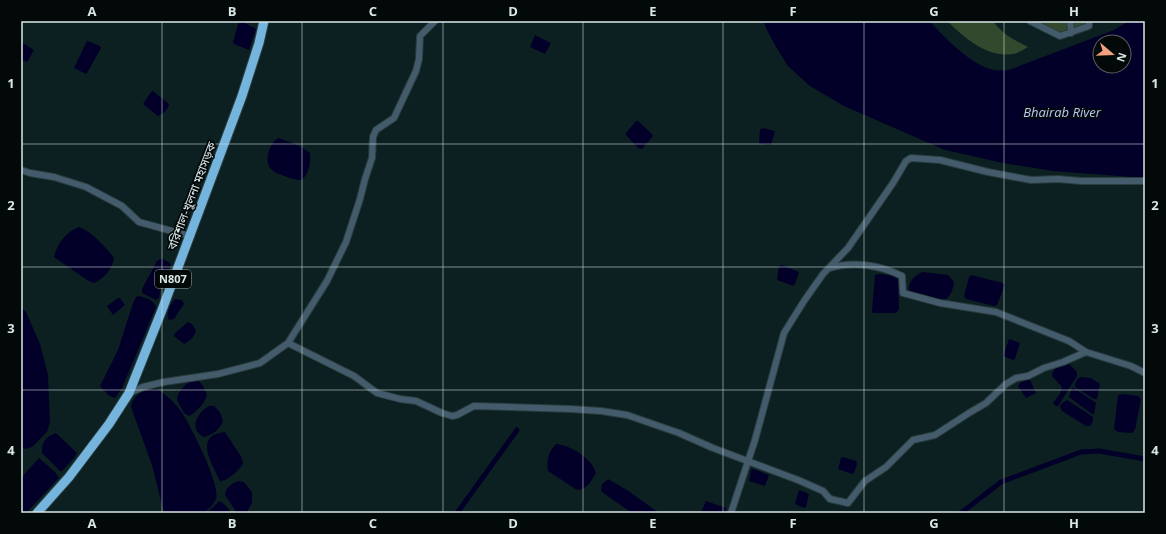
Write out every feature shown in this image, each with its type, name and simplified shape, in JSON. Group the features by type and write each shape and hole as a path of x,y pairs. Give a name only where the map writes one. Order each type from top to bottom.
{"highway":[{"name":"বরিশাল-খুলনা মহাসড়ক","path":"37,513 69,477 109,424 129,393 162,310 242,96 259,43 264,21"}],"street":[{"path":"129,393 143,387 164,382 218,374 260,363 288,343 327,281 346,242 360,199 364,178 372,158 373,137 376,130 394,118 416,71 419,59 420,36 435,21"},
{"path":"1030,21 1042,24 1060,36 1089,26 1089,21"},
{"path":"1070,21 1071,33"},
{"path":"731,513 755,440 784,333 804,301 848,248 893,183 906,161 911,158 940,160 988,172 1031,180 1058,178 1081,181 1145,181"},
{"path":"21,170 86,186 122,206 139,222 190,236"},
{"path":"830,268 840,265 857,264 883,268 902,276 903,293 940,303 996,312 1069,341 1086,352 1131,366 1145,373"},
{"path":"288,343 354,376 378,393 400,399 416,401 452,416 474,406 601,411 627,415 679,433 713,448 809,484 823,491 830,499 848,503 865,481 895,459 914,440 935,435 986,404 1006,384 1016,378 1028,376 1044,368 1086,352"}],"green space":[{"path":"947,21 993,21 1013,39 1028,47 1013,54 994,53 985,50 969,40"},
{"path":"1023,21 1091,21 1091,27 1057,38"}],"water":[{"path":"239,21 256,29 249,50 234,44 233,42"},
{"name":"Bhairab River","path":"764,21 929,21 967,57 976,63 994,70 1009,70 1092,38 1092,74 1132,74 1132,34 1104,34 1114,30 1129,21 1145,21 1145,178 1053,171 1003,163 945,150 844,106 810,86 788,66 776,47"},
{"path":"535,35 551,43 545,54 530,47"},
{"path":"87,41 100,46 101,48 86,74 74,68"},
{"path":"21,42 34,50 27,62 21,60"},
{"path":"153,91 169,104 167,109 158,116 143,104"},
{"path":"636,121 638,121 653,136 642,149 638,148 626,135"},
{"path":"762,128 775,131 771,145 759,143 760,130"},
{"path":"279,138 300,146 310,153 309,168 302,180 275,172 268,165 269,151 273,143"},
{"path":"79,227 94,236 114,258 112,266 107,273 94,283 87,280 54,257 57,248 66,235"},
{"path":"163,259 171,265 162,283 159,298 156,300 142,293 142,289 157,261"},
{"path":"782,265 799,272 793,286 777,280 779,266"},
{"path":"923,272 948,275 954,282 952,291 948,297 944,300 938,301 909,293 909,286 912,280 916,275"},
{"path":"875,275 897,276 898,278 899,309 896,313 873,313 872,311"},
{"path":"971,275 1003,283 1005,285 997,305 994,306 966,299 964,296 969,277"},
{"path":"139,296 149,299 156,307 122,388 115,398 108,395 100,386 118,350 133,303 136,297"},
{"path":"120,298 125,305 113,315 107,306"},
{"path":"175,299 182,300 184,304 174,319 169,320 169,309"},
{"path":"21,307 26,312 40,344 48,375 50,422 47,432 32,447 25,449 21,448"},
{"path":"188,322 192,324 196,331 192,339 184,344 174,336 175,333"},
{"path":"1009,339 1020,343 1015,359 1013,360 1003,356"},
{"path":"1068,363 1077,372 1077,376 1058,406 1056,406 1053,403 1060,394 1062,387 1052,376 1057,367"},
{"path":"1081,377 1091,378 1100,384 1097,399 1094,399 1075,387 1076,381"},
{"path":"192,378 203,386 207,395 200,407 189,416 184,413 177,400 177,397 180,391"},
{"path":"1028,379 1030,380 1036,393 1026,398 1018,386 1020,383"},
{"path":"152,387 168,397 180,410 197,440 209,468 214,481 216,499 211,507 204,513 164,513 152,465 131,407 133,400 138,394"},
{"path":"1072,388 1096,403 1094,414 1069,397"},
{"path":"1123,394 1138,396 1141,399 1135,430 1132,433 1118,432 1114,429 1118,395"},
{"path":"1067,400 1093,417 1093,421 1090,426 1086,426 1062,411 1060,407 1061,404"},
{"path":"209,406 214,406 220,412 223,421 216,431 204,437 199,434 195,426 198,417"},
{"path":"225,432 242,458 243,464 230,477 220,481 210,459 207,445 209,439 215,434"},
{"path":"56,433 77,453 62,471 60,471 42,453 42,446 45,440 49,436"},
{"path":"556,444 568,447 580,453 594,467 596,473 587,486 577,490 548,471 547,464 549,456"},
{"path":"843,457 856,461 857,464 854,473 852,474 838,469 841,458"},
{"path":"39,458 55,472 59,478 26,513 21,513 21,478"},
{"path":"753,469 769,475 765,486 749,481 751,470"},
{"path":"608,479 627,490 659,513 632,513 602,492 602,484"},
{"path":"238,481 244,482 252,492 252,503 246,513 237,513 225,495 229,486"},
{"path":"799,490 809,494 806,507 804,508 795,504"},
{"path":"219,501 229,509 231,513 207,513"},
{"path":"706,501 726,508 725,513 701,513"}],"waterway":[{"path":"457,513 517,430"},
{"path":"961,513 1001,482 1081,452 1099,451 1145,459"}]}
